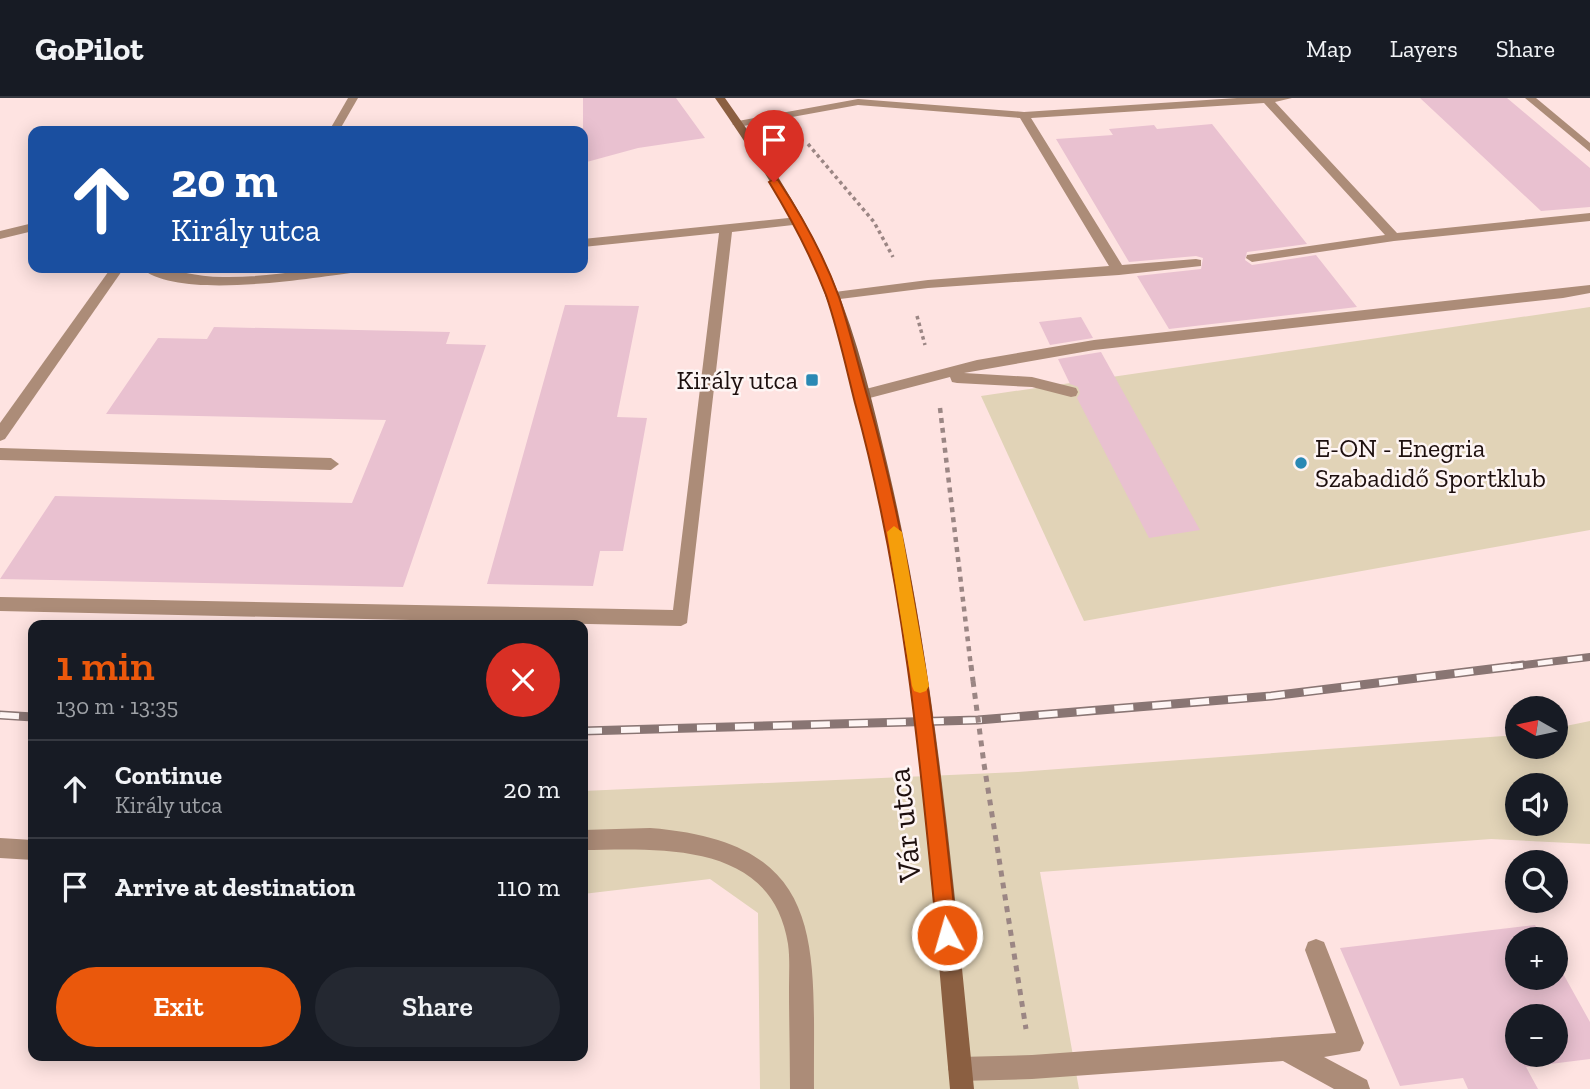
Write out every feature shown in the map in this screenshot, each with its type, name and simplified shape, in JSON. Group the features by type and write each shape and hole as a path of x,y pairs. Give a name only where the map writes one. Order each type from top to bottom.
{"main road":[{"path":"720,98 798,221 832,296 862,395"},
{"name":"Vár utca","path":"862,395 883,476 904,581 926,722 961,1079"}],"lane":[{"path":"337,126 353,98"},
{"path":"738,124 858,102 1024,115 1287,98"},
{"path":"1530,98 1590,149"},
{"path":"1267,100 1394,237"},
{"path":"1024,115 1119,271"},
{"path":"1252,258 1394,237 1590,217"},
{"path":"588,242 798,221"},
{"path":"0,235 28,228"},
{"path":"0,604 681,618 726,228"},
{"path":"832,296 928,284 1196,263"},
{"path":"0,435 113,273"},
{"path":"160,273 215,280 298,273"},
{"path":"862,395 977,365 1094,345 1563,295 1590,289"},
{"path":"933,378 1006,379 1032,382 1071,392"},
{"path":"0,454 331,464"},
{"path":"588,840 646,837 714,846 739,855 757,867 773,885 792,916 799,940 802,1089"},
{"path":"0,848 28,849"},
{"path":"961,1079 1032,1066 1352,1043 1316,950"},
{"path":"1285,1049 1358,1089"}],"path":[{"path":"973,681 1032,1066"}],"shaded area":[{"name":"E-ON - Enegria Szabadidő Sportklub","path":"1590,307 1590,530 1084,621 981,396"},
{"path":"1590,721 1590,844 1491,839 1040,872 1079,1089 760,1089 758,913 710,879 588,893 588,791 1018,772 1505,736 1505,760 1568,760 1568,726"}],"building":[{"path":"583,98 676,98 705,138 638,148 588,162 588,126 583,126"},
{"path":"1420,98 1507,98 1590,168 1590,207 1541,211"},
{"path":"1212,124 1307,244 1247,252 1245,260 1252,265 1316,255 1357,307 1169,329 1137,276 1201,269 1203,258 1196,256 1129,262 1056,139 1113,135 1109,129 1154,125 1157,129"},
{"path":"565,305 639,306 617,417 647,418 623,551 600,551 593,586 487,584"},
{"path":"1081,317 1093,338 1050,345 1039,322"},
{"path":"214,327 450,332 446,344 486,345 403,587 0,579 55,496 352,503 386,420 106,414 158,338 207,339"},
{"path":"1101,352 1200,530 1149,538 1077,398 1080,393 1078,387 1070,384 1058,359"},
{"path":"1505,929 1505,990 1568,990 1568,983 1590,1022 1590,1059 1568,1062 1568,1004 1505,1004 1505,1067 1526,1067 1538,1089 1468,1089 1463,1078 1400,1086 1340,948"}],"railway":[{"path":"1508,667 1590,657"},
{"path":"588,731 978,720 1271,696 1523,665"},
{"path":"0,715 28,717"}],"slow traffic":[{"path":"894,532 920,686"}],"place":[{"name":"Király utca","path":"812,380"},
{"name":"E-ON - Enegria Szabadidő Sportklub","path":"1301,463"}],"route":[{"path":"774,182 819,262 832,296 883,476 904,581 926,722 947,935"}]}
